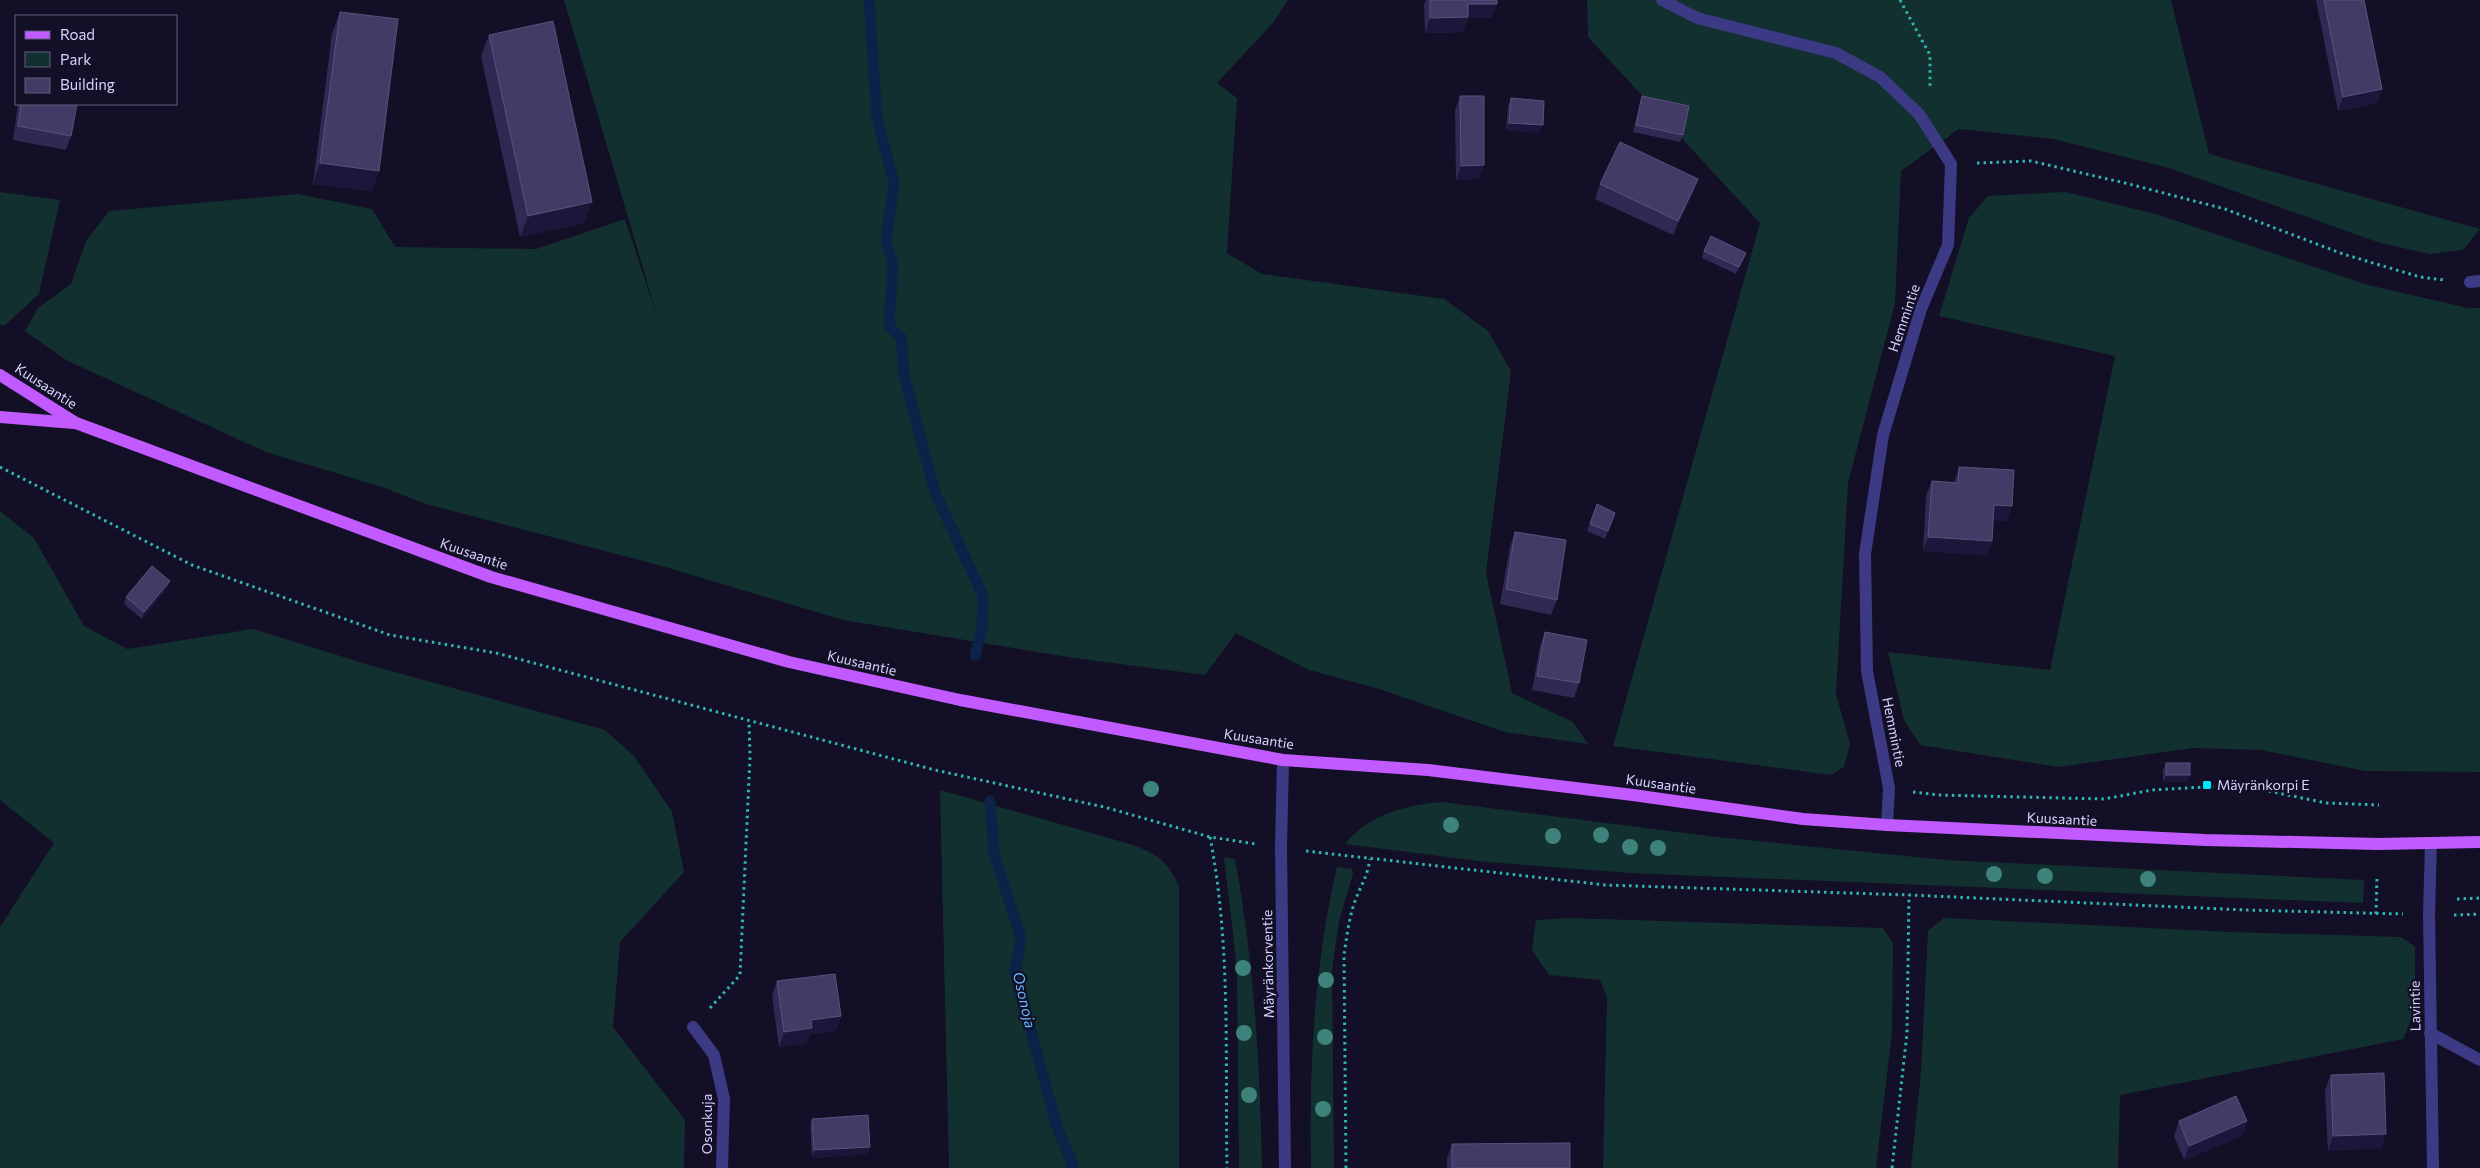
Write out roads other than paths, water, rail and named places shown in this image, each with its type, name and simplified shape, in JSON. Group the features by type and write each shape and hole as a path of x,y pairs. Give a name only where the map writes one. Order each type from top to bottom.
{"main road":[{"name":"Kuusaantie","path":"0,374 76,423 491,577 789,662 960,700 1283,760 1428,770 1633,795 1804,819 1887,825 2250,841 2480,842"},
{"name":"Kuusaantie","path":"0,417 76,423"}],"street":[{"name":"Hemmintie","path":"1662,0 1697,18 1836,53 1880,77 1919,114 1951,164 1948,245 1921,309 1883,435 1865,554 1867,671 1889,788 1887,825"},
{"name":"Mäyränkorventie","path":"1283,760 1281,848 1286,1168"},
{"name":"Lavintie","path":"2432,843 2429,914 2433,1168"},
{"name":"Osonkuja","path":"693,1028 714,1055 724,1099 722,1168"},
{"path":"2430,1033 2480,1060"}],"waterway":[{"path":"869,0 877,118 894,183 886,242 893,263 889,326 901,337 904,375 935,492 983,596 982,630 975,655"},
{"name":"Osonoja","path":"990,801 994,853 1021,938 1015,971 1056,1124 1074,1168"}],"place":[{"name":"Mäyränkorpi E","path":"2207,785"}]}
